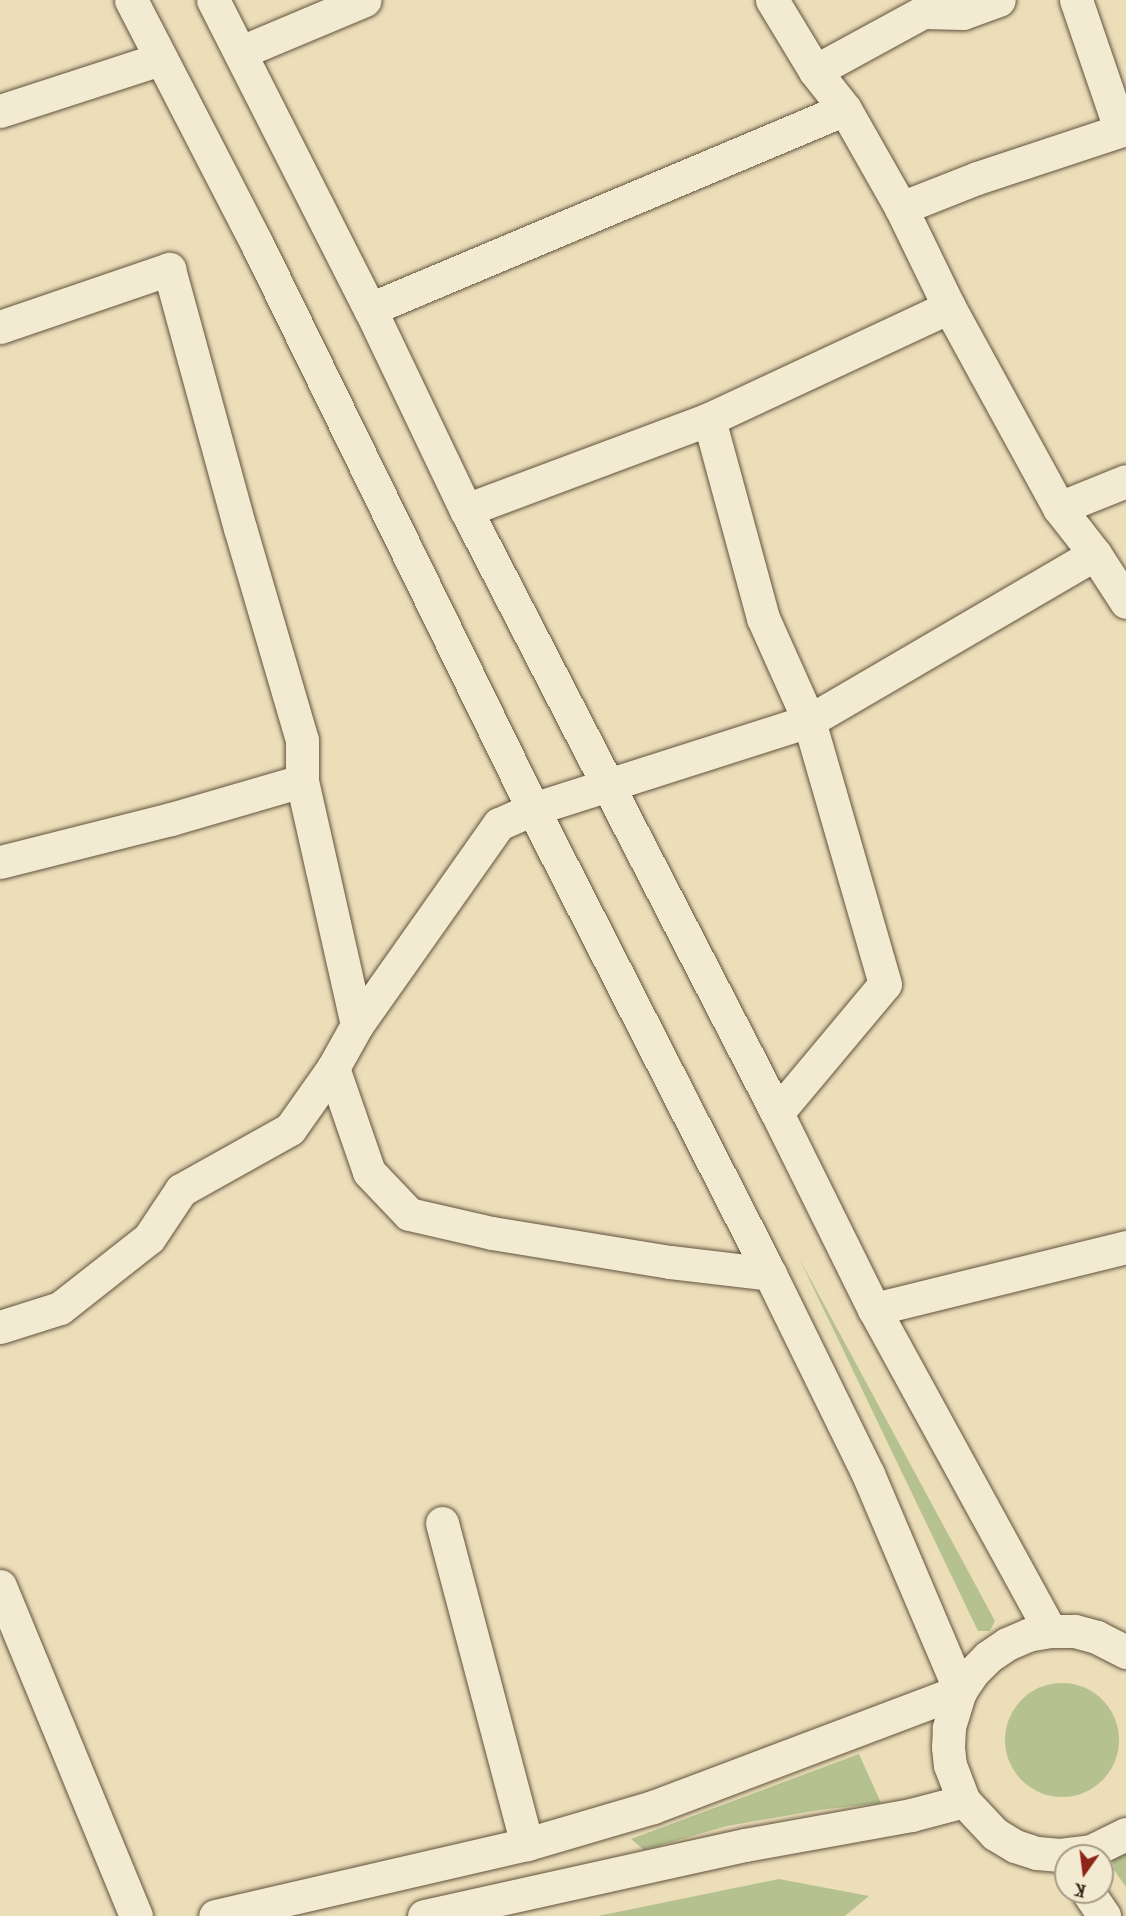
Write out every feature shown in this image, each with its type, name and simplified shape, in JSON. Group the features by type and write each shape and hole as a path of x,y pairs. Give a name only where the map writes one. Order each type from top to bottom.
{"street":[{"path":"131,0 256,242 533,809 770,1274 868,1474 960,1691"},
{"path":"213,0 370,309 466,510 777,1113 874,1309 1050,1631"},
{"path":"241,52 365,0"},
{"path":"772,0 815,71 845,109 901,208 949,307 1059,508 1095,554 1126,602"},
{"path":"815,71 923,12 963,13 999,0"},
{"path":"901,208 977,178 1122,130 1121,116 1076,0"},
{"path":"0,111 160,59"},
{"path":"370,309 845,109"},
{"path":"0,327 168,269 302,740 302,781 357,1025"},
{"path":"466,510 710,419 949,307"},
{"path":"710,419 763,618 809,721 885,984 777,1113"},
{"path":"1059,508 1126,481"},
{"path":"0,1327 60,1308 149,1238 181,1190 290,1129 333,1068 357,1025 500,824 533,809 607,784 809,721 1095,554"},
{"path":"0,862 171,819 302,781"},
{"path":"333,1068 369,1172 409,1214 514,1237 670,1262 770,1274"},
{"path":"874,1309 1126,1247"},
{"path":"441,1523 527,1844"},
{"path":"0,1586 136,1916"},
{"path":"1054,1857 1016,1846 995,1834 964,1801 953,1774 948,1747 949,1728 960,1691 973,1672 998,1650 1028,1635 1050,1631 1074,1632 1097,1636 1126,1652"},
{"path":"216,1916 527,1844 653,1807 960,1691"},
{"path":"424,1916 745,1845 911,1815 964,1801"},
{"path":"1105,1844 1126,1834"}],"green space":[{"path":"799,1258 995,1621 990,1631 978,1631"},
{"path":"1062,1683 1084,1688 1102,1700 1114,1718 1119,1740 1114,1762 1102,1780 1084,1792 1062,1797 1040,1792 1022,1780 1010,1762 1005,1740 1010,1718 1022,1700 1040,1688"},
{"path":"859,1754 881,1803 819,1810 727,1826 644,1850 631,1839"},
{"path":"1126,1852 1126,1887 1114,1870 1114,1858"},
{"path":"779,1879 869,1896 845,1916 598,1916"}]}
